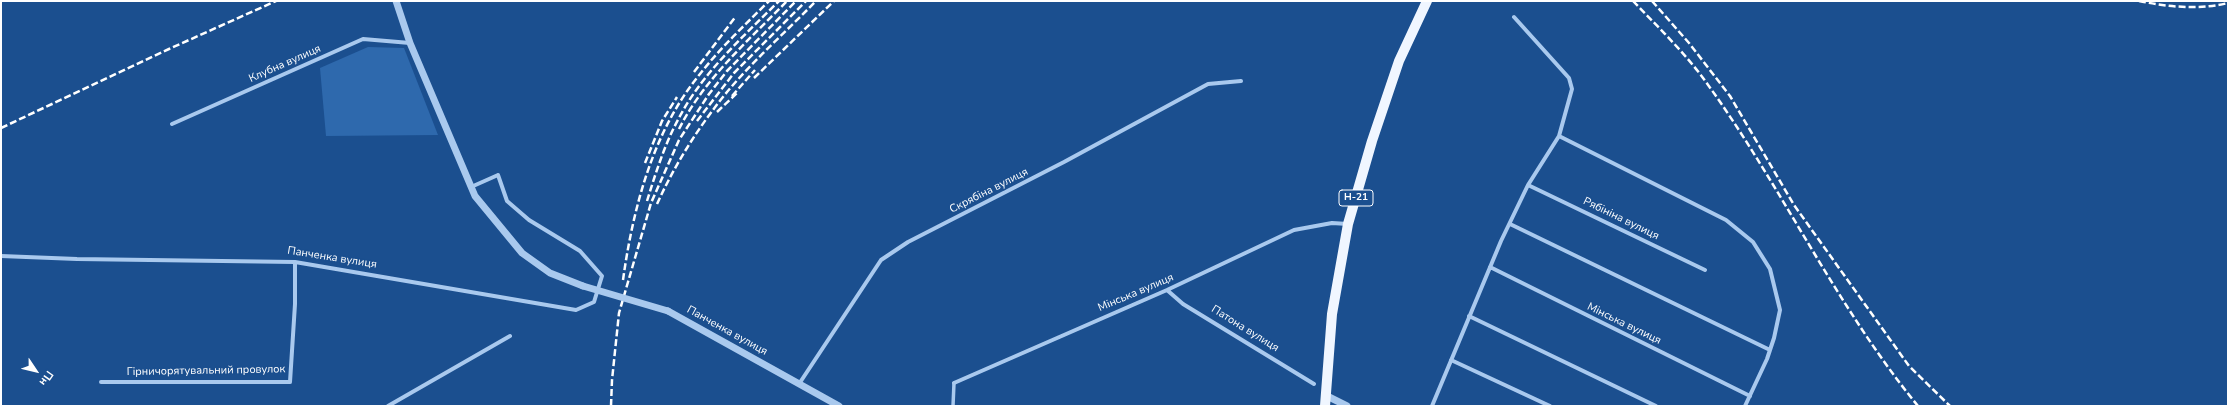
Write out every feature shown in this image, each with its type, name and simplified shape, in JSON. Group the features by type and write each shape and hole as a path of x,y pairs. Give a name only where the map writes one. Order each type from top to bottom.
{"main road":[{"name":"Н-21","path":"1325,406 1332,314 1348,224 1372,141 1399,61 1427,1"}],"street":[{"path":"396,1 410,42 471,187"},
{"path":"1432,406 1490,267 1528,185 1559,136 1572,89 1569,78 1514,17"},
{"name":"Клубна вулиця","path":"172,124 363,39 410,42"},
{"name":"Скрябіна вулиця","path":"799,384 881,260 908,242 1064,162 1208,84 1241,82"},
{"path":"1559,136 1720,216 1753,242 1770,268 1780,310 1770,350 1745,406"},
{"name":"Панченка вулиця","path":"1,256 77,260 295,262 576,310 594,302 602,276 580,251 529,220 507,201 498,175 471,187 475,196 522,253 550,273 584,286 668,311 839,406"},
{"name":"Рябініна вулиця","path":"1528,185 1705,270"},
{"name":"Мінська вулиця","path":"953,406 954,383 1167,290 1294,230 1332,223 1348,224"},
{"path":"1510,224 1770,350"},
{"name":"Гірничорятувальний провулок","path":"101,382 290,382 295,304 295,262"},
{"name":"Мінська вулиця","path":"1490,267 1750,396"},
{"name":"Патона вулиця","path":"1167,290 1183,304 1314,384"},
{"path":"1469,316 1656,406"},
{"path":"388,406 510,336"},
{"path":"1451,360 1550,406"},
{"path":"1325,395 1347,406"}],"shaded area":[{"path":"368,47 404,48 438,135 326,136 320,68"}],"railway":[{"path":"1,128 169,49 276,1"},
{"path":"623,280 627,253 639,198 658,145 670,120 684,96 708,64 733,36 769,1"},
{"path":"647,201 665,147 680,116 690,100 712,69 779,1"},
{"path":"679,129 701,93 714,77 743,45 787,1"},
{"path":"611,406 612,380 619,313 651,203 679,140 709,94 727,71 796,1"},
{"path":"697,121 734,73 806,1"},
{"path":"657,204 669,179 690,144 724,95 749,67 816,1"},
{"path":"754,78 834,1"},
{"path":"1633,1 1662,30 1706,82 1760,163 1861,328 1888,368 1918,406"},
{"path":"1652,1 1689,43 1730,96 1794,205 1909,366 1950,406"},
{"path":"2139,1 2184,7 2228,3"},
{"path":"694,72 736,16"},
{"path":"732,96 755,70"},
{"path":"717,112 737,93"},
{"path":"645,163 662,121 677,97"}]}
